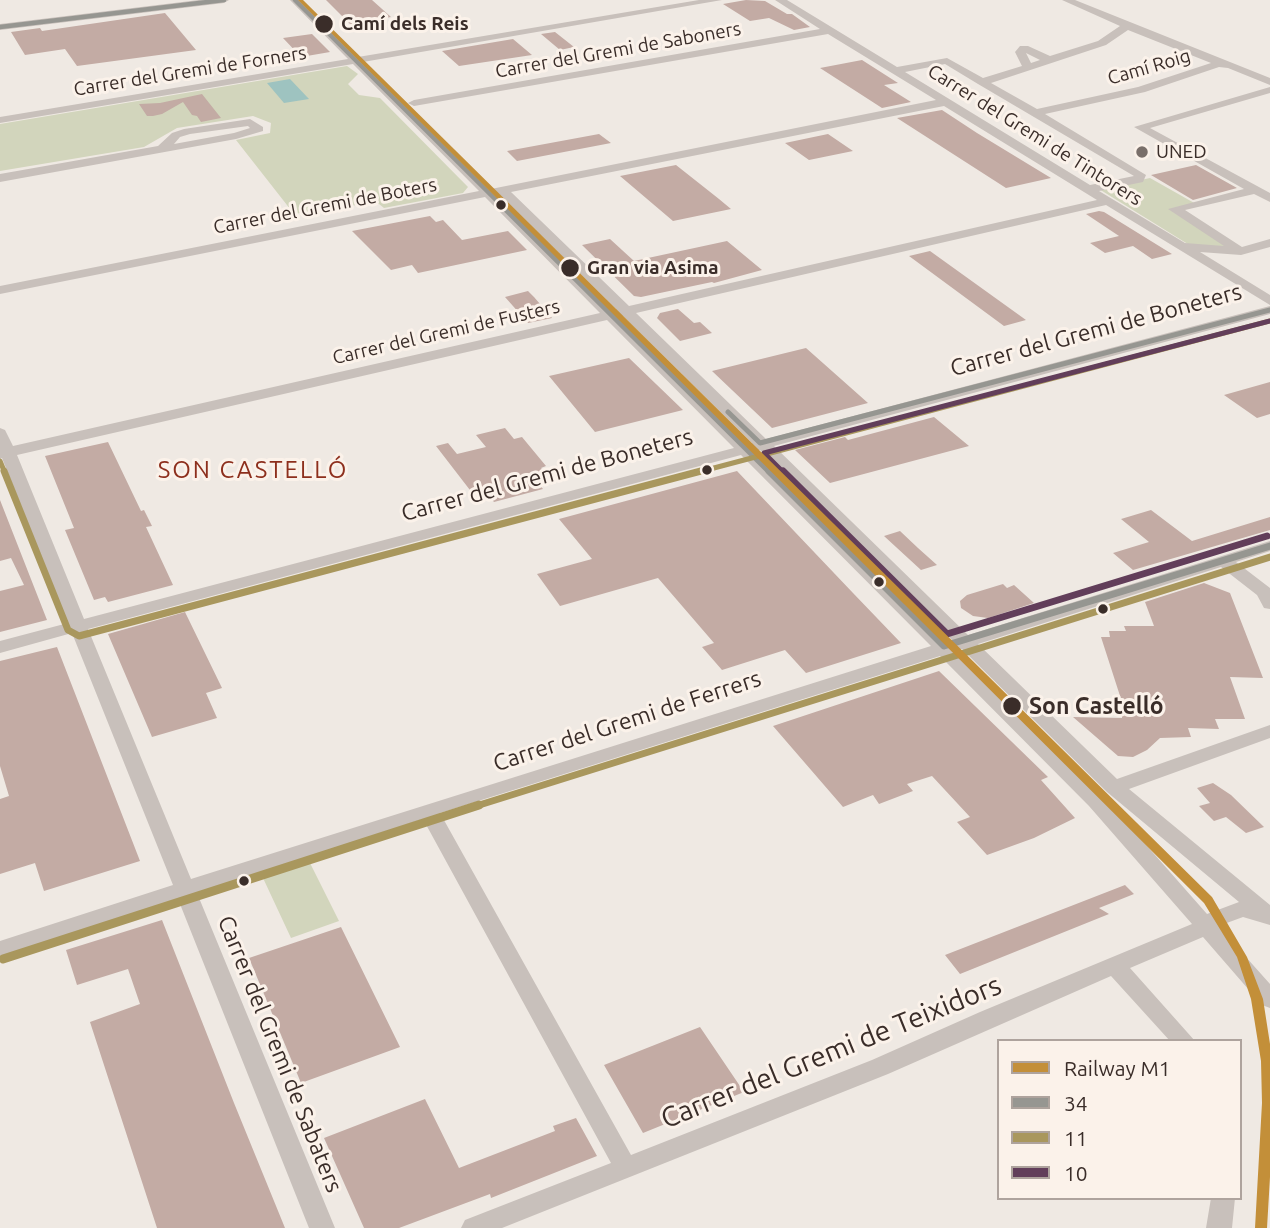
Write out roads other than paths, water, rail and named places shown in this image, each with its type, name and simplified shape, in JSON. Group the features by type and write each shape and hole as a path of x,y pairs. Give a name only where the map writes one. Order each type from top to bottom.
{"street":[{"path":"4,25 131,0"},
{"path":"139,0 146,10"},
{"path":"4,25 224,0"},
{"path":"295,0 414,103 609,314 752,446 953,644 1114,787 1269,916"},
{"path":"309,0 362,60 496,192 627,310 752,446"},
{"name":"Carrer del Gremi de Forners","path":"0,120 717,0"},
{"name":"Carrer del Gremi de Tintorers","path":"779,0 1270,301"},
{"path":"1067,0 1223,64"},
{"path":"982,82 1102,43 1127,26"},
{"name":"Carrer del Gremi de Saboners","path":"414,103 828,30"},
{"path":"1028,67 1021,50 1049,60"},
{"path":"895,71 947,61 1140,175 1139,179 1086,190"},
{"name":"Camí Roig","path":"1035,113 1141,90 1223,64 1270,82"},
{"path":"1270,90 1140,127 1270,198"},
{"name":"Carrer del Gremi de Boters","path":"0,290 945,102"},
{"path":"0,178 236,136 259,129 250,122 188,131 176,135 162,149"},
{"path":"1241,251 1174,209 1255,190"},
{"name":"Carrer del Gremi de Fusters","path":"4,453 1105,202"},
{"path":"1180,247 1241,251 1270,243"},
{"name":"Carrer del Gremi de Boneters","path":"0,647 1270,310"},
{"name":"Carrer del Gremi de Sabaters","path":"0,433 4,453 78,626 322,1228"},
{"name":"Carrer del Gremi de Ferrers","path":"0,949 428,810 1270,545"},
{"path":"1224,561 1264,592 1270,604"},
{"path":"953,644 1209,926 1270,999"},
{"path":"1114,787 1270,732"},
{"path":"428,810 626,1168"},
{"name":"Carrer del Gremi de Teixidors","path":"474,1228 880,1067 988,1018 1116,967 1209,926 1216,918 1238,910 1252,910 1269,916"},
{"path":"1116,967 1182,1039"},
{"path":"1219,1228 1223,1200"}],"water":[{"path":"290,79 309,99 284,103 267,83"}],"rail line":[{"name":"M1","path":"300,0 1208,900 1242,957 1257,999 1267,1061 1268,1103 1261,1228"}],"place":[{"name":"Camí dels Reis","path":"324,24"},
{"name":"UNED","path":"1142,152"},
{"name":"Gran via Asima","path":"570,268"},
{"name":"Son Castelló","path":"1012,706"}],"district":[{"name":"SON CASTELLÓ","path":"253,470"}]}
